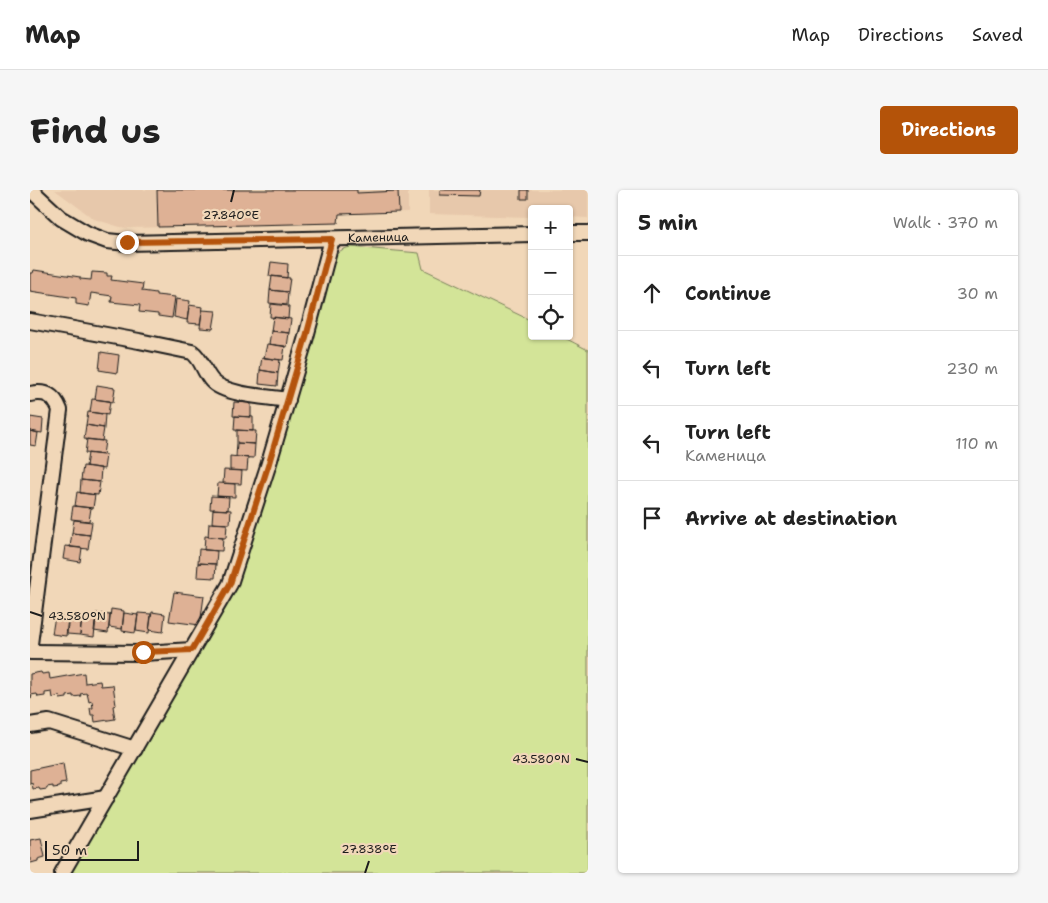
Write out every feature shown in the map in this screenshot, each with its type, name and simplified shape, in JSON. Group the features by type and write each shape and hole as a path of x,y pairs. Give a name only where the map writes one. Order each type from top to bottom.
{"street":[{"name":"Каменица","path":"31,191 61,218 88,234 107,242 528,234"},
{"path":"573,233 588,233"},
{"path":"62,873 230,584 288,400 332,239"},
{"path":"30,321 138,340 192,352 198,356 212,381 220,388 288,400"},
{"path":"30,394 48,394 57,401 60,410 30,644"},
{"path":"30,652 192,650"},
{"path":"30,725 49,722 135,749"},
{"path":"30,810 106,798"}],"shaded area":[{"path":"55,190 408,190 408,212 339,214 338,223 129,228 94,219"},
{"path":"429,190 588,190 588,218 573,217 573,205 528,205 528,217 429,214"}],"green space":[{"path":"351,247 419,253 423,269 528,319 528,340 569,340 588,350 588,873 69,873 235,587 333,260 340,251"}],"building":[{"path":"157,190 357,190 357,193 398,191 399,212 339,214 338,223 158,227"},
{"path":"440,190 480,190 479,196 440,195"},
{"path":"521,190 528,190 528,199 521,199"},
{"path":"271,262 288,264 287,278 269,276"},
{"path":"34,270 91,280 92,272 107,273 107,276 112,276 111,280 143,284 142,291 175,297 172,318 139,312 140,305 111,302 112,296 91,293 89,306 76,304 76,298 30,291 30,273 33,273"},
{"path":"272,276 290,278 288,292 270,290"},
{"path":"270,290 288,292 287,305 269,303"},
{"path":"176,299 190,301 187,320 174,317"},
{"path":"271,304 289,306 288,319 270,317"},
{"path":"189,305 203,307 200,324 187,323"},
{"path":"202,310 216,311 213,329 200,328"},
{"path":"273,317 291,319 289,333 271,331"},
{"path":"271,331 289,333 287,347 269,344"},
{"path":"267,344 285,346 283,360 264,358"},
{"path":"101,352 119,355 117,373 99,370"},
{"path":"262,357 280,360 278,373 260,370"},
{"path":"260,370 278,373 277,386 259,384"},
{"path":"97,385 115,388 113,402 95,399"},
{"path":"92,399 110,401 108,415 90,412"},
{"path":"234,402 251,403 251,417 233,416"},
{"path":"88,412 105,414 104,428 86,425"},
{"path":"235,416 253,417 253,431 234,430"},
{"path":"30,417 43,419 42,433 30,431"},
{"path":"86,425 104,428 102,441 84,439"},
{"path":"237,430 256,431 255,444 237,443"},
{"path":"30,431 38,433 36,446 30,445"},
{"path":"87,439 105,441 103,455 85,453"},
{"path":"237,443 255,444 254,458 236,457"},
{"path":"88,453 106,455 104,469 86,466"},
{"path":"230,456 248,458 247,471 230,470"},
{"path":"83,466 101,468 100,482 81,480"},
{"path":"224,470 242,471 241,484 223,483"},
{"path":"81,480 100,482 98,495 80,493"},
{"path":"218,483 235,484 235,497 217,496"},
{"path":"77,492 95,495 93,508 75,506"},
{"path":"211,496 229,497 228,510 210,509"},
{"path":"73,506 91,508 89,521 71,519"},
{"path":"213,509 231,510 230,524 212,523"},
{"path":"74,520 92,522 90,535 72,533"},
{"path":"209,523 227,524 226,538 208,537"},
{"path":"72,533 90,535 88,549 70,547"},
{"path":"205,536 223,538 222,551 204,550"},
{"path":"65,546 82,548 80,562 63,559"},
{"path":"199,549 217,551 216,564 198,563"},
{"path":"198,563 216,564 215,578 197,577"},
{"path":"174,592 204,596 200,625 169,621"},
{"path":"111,609 124,611 122,629 109,627"},
{"path":"152,612 165,614 163,632 149,630"},
{"path":"96,613 110,615 108,633 94,631"},
{"path":"124,613 138,615 135,633 122,631"},
{"path":"138,613 151,614 149,633 136,631"},
{"path":"69,615 82,617 80,635 67,634"},
{"path":"55,616 68,618 66,636 52,634"},
{"path":"82,617 96,619 94,637 80,635"},
{"path":"41,672 42,674 49,673 50,679 84,673 85,683 100,681 101,686 113,685 116,705 113,706 115,719 95,722 90,708 93,708 92,701 89,702 87,693 80,694 81,696 73,697 73,695 60,699 59,696 53,698 52,692 38,697 37,694 31,695 32,697 30,698 30,674"},
{"path":"63,763 66,783 60,784 60,787 53,788 53,786 40,790 39,788 33,789 32,783 30,784 30,770"},
{"path":"41,838 45,857 31,863 30,840"}],"route":[{"path":"127,242 332,239 306,337 269,463 230,584 192,650 143,652"}]}
